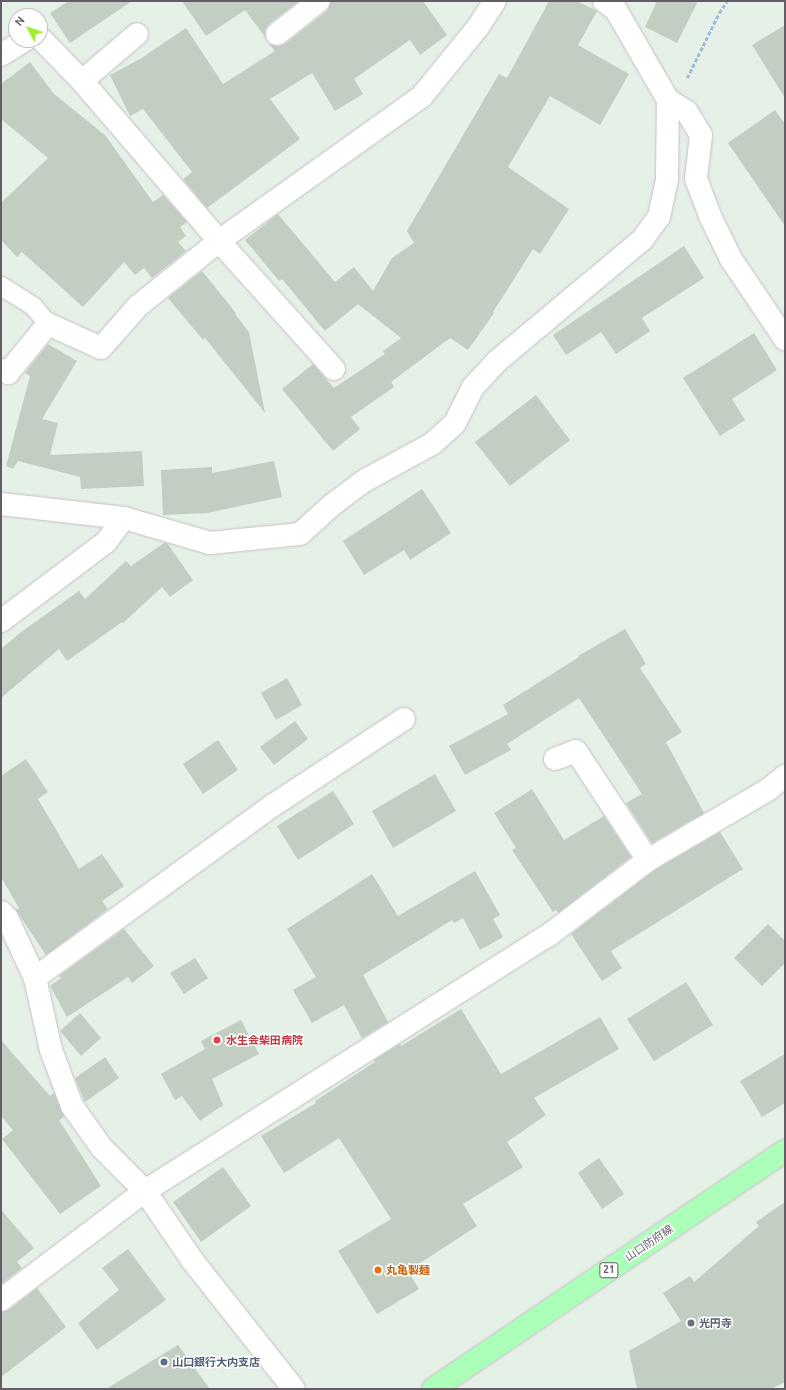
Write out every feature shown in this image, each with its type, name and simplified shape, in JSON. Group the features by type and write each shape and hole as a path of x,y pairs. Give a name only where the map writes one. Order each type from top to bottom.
{"main road":[{"name":"山口防府線","path":"433,1389 785,1151"}],"street":[{"path":"277,34 319,1"},
{"path":"1,370 8,373 48,324 101,348 138,306 219,241 422,96 478,27 495,1"},
{"path":"604,1 616,10 668,100 687,112 701,135 696,179 710,216 731,259 785,339"},
{"path":"82,80 137,34"},
{"path":"48,46 82,80 219,241 334,369"},
{"path":"1,55 12,48"},
{"path":"1,504 124,518 210,543 300,534 332,505 364,481 432,444 455,423 473,387 496,362 642,240 659,217 667,178 668,100"},
{"path":"1,621 106,542 124,518"},
{"path":"35,978 272,806 404,719"},
{"path":"555,759 576,751 648,860"},
{"path":"1,1300 145,1191 549,936 648,860 768,789 785,776"},
{"path":"1,912 7,918 35,978 51,1050 72,1106 102,1148 145,1191 192,1260 294,1389"}],"lane":[{"path":"1,286 33,306 48,324"}],"path":[{"path":"668,100 679,94 718,13 728,1"}],"building":[{"path":"69,1 132,1 70,43 50,13"},
{"path":"182,1 299,1 269,24 265,30 266,38 245,10 206,36"},
{"path":"331,1 423,1 447,35 420,55 410,40 354,79 363,94 335,111 312,73 270,99 300,139 207,208 183,179 192,172 143,109 130,116 110,75 140,59 186,28 223,84 275,51 269,44 278,46 285,44 327,11"},
{"path":"549,1 577,1 597,11 578,45 629,74 600,125 550,96 508,167 569,209 540,254 533,249 493,312 494,313 468,350 450,338 391,382 394,387 351,417 360,429 333,451 282,389 313,364 334,388 385,354 383,351 401,338 358,304 325,331 282,279 279,281 245,240 278,214 335,282 354,267 373,291 392,258 414,243 407,231 499,74 507,78"},
{"path":"657,1 698,1 677,43 645,27"},
{"path":"785,25 785,98 752,45"},
{"path":"30,62 54,94 105,135 153,202 163,195 187,222 180,227 186,236 178,242 186,251 152,278 144,268 135,275 124,262 83,307 22,252 17,257 1,240 1,203 48,158 1,119 1,84"},
{"path":"775,110 785,124 785,226 728,143"},
{"path":"684,246 704,278 642,318 650,331 616,354 601,332 566,355 553,335"},
{"path":"202,271 236,313 235,314 249,332 265,413 205,338 203,340 168,298"},
{"path":"754,333 777,370 732,399 745,420 720,436 683,378"},
{"path":"48,344 77,361 42,419 58,423 50,455 142,451 144,486 81,489 80,477 18,461 13,469 6,466 30,376 25,373"},
{"path":"536,395 570,440 510,486 475,442"},
{"path":"274,461 282,497 207,513 163,515 161,470 212,467 212,473"},
{"path":"422,489 451,533 410,560 404,550 364,575 343,541"},
{"path":"164,543 167,543 193,580 170,597 162,587 123,623 122,622 67,661 59,649 1,698 1,649 21,632 79,591 85,599 126,561 131,566"},
{"path":"625,629 646,664 640,668 682,732 666,742 704,813 652,843 626,803 642,794 579,698 507,744 511,750 465,775 449,746 508,714 503,705 579,657 578,656"},
{"path":"287,678 302,705 276,720 261,693"},
{"path":"295,721 308,739 274,765 260,747"},
{"path":"218,740 238,770 203,794 183,764"},
{"path":"26,759 48,792 38,799 79,869 102,854 124,886 102,901 108,909 46,955 16,910 19,908 1,877 1,776"},
{"path":"435,774 456,811 393,848 372,811"},
{"path":"532,789 564,840 604,816 631,857 558,913 556,910 553,912 512,850 516,848 494,813"},
{"path":"333,791 354,824 298,860 277,826"},
{"path":"720,832 743,869 611,951 622,968 602,981 571,934 655,870"},
{"path":"475,871 500,915 493,919 503,937 480,950 463,918 454,923 452,920 363,975 388,1022 362,1038 344,1005 312,1023 293,990 316,977 287,929 372,874 398,916"},
{"path":"768,924 785,941 785,963 762,986 734,958"},
{"path":"124,929 154,966 132,983 128,977 67,1017 50,986 61,978 59,976"},
{"path":"195,958 208,978 184,994 170,973"},
{"path":"686,982 713,1025 654,1061 627,1019"},
{"path":"461,1009 501,1074 600,1017 619,1049 534,1098 546,1115 507,1142 523,1167 463,1204 477,1226 408,1271 419,1289 377,1314 338,1251 391,1219 339,1138 284,1173 261,1136 316,1103 315,1101 375,1062 374,1060 400,1044 401,1046"},
{"path":"80,1013 101,1038 81,1056 60,1031"},
{"path":"241,1020 259,1054 212,1079 223,1105 200,1121 182,1096 175,1100 161,1074 205,1049 201,1041"},
{"path":"1,1040 50,1096 54,1093 64,1117 59,1120 101,1186 60,1214 2,1139 13,1130 1,1116"},
{"path":"785,1054 785,1103 762,1117 740,1081"},
{"path":"105,1057 119,1078 85,1102 75,1078"},
{"path":"599,1158 624,1194 602,1209 578,1173"},
{"path":"223,1167 251,1206 201,1242 173,1202"},
{"name":"光円寺","path":"785,1202 785,1382 771,1389 637,1389 629,1351 681,1321 663,1293 690,1276 694,1282 759,1226 756,1222"},
{"path":"1,1210 34,1248 17,1262 22,1268 1,1284"},
{"path":"128,1249 166,1300 97,1350 78,1323 119,1290 102,1268"},
{"path":"37,1288 66,1327 1,1377 1,1312 9,1310"},
{"name":"山口銀行大内支店","path":"178,1345 210,1389 106,1389"}],"place":[{"name":"水生会柴田病院","path":"217,1040"},
{"name":"丸亀製麺","path":"378,1270"},
{"name":"光円寺","path":"691,1323"},
{"name":"山口銀行大内支店","path":"164,1362"}]}
